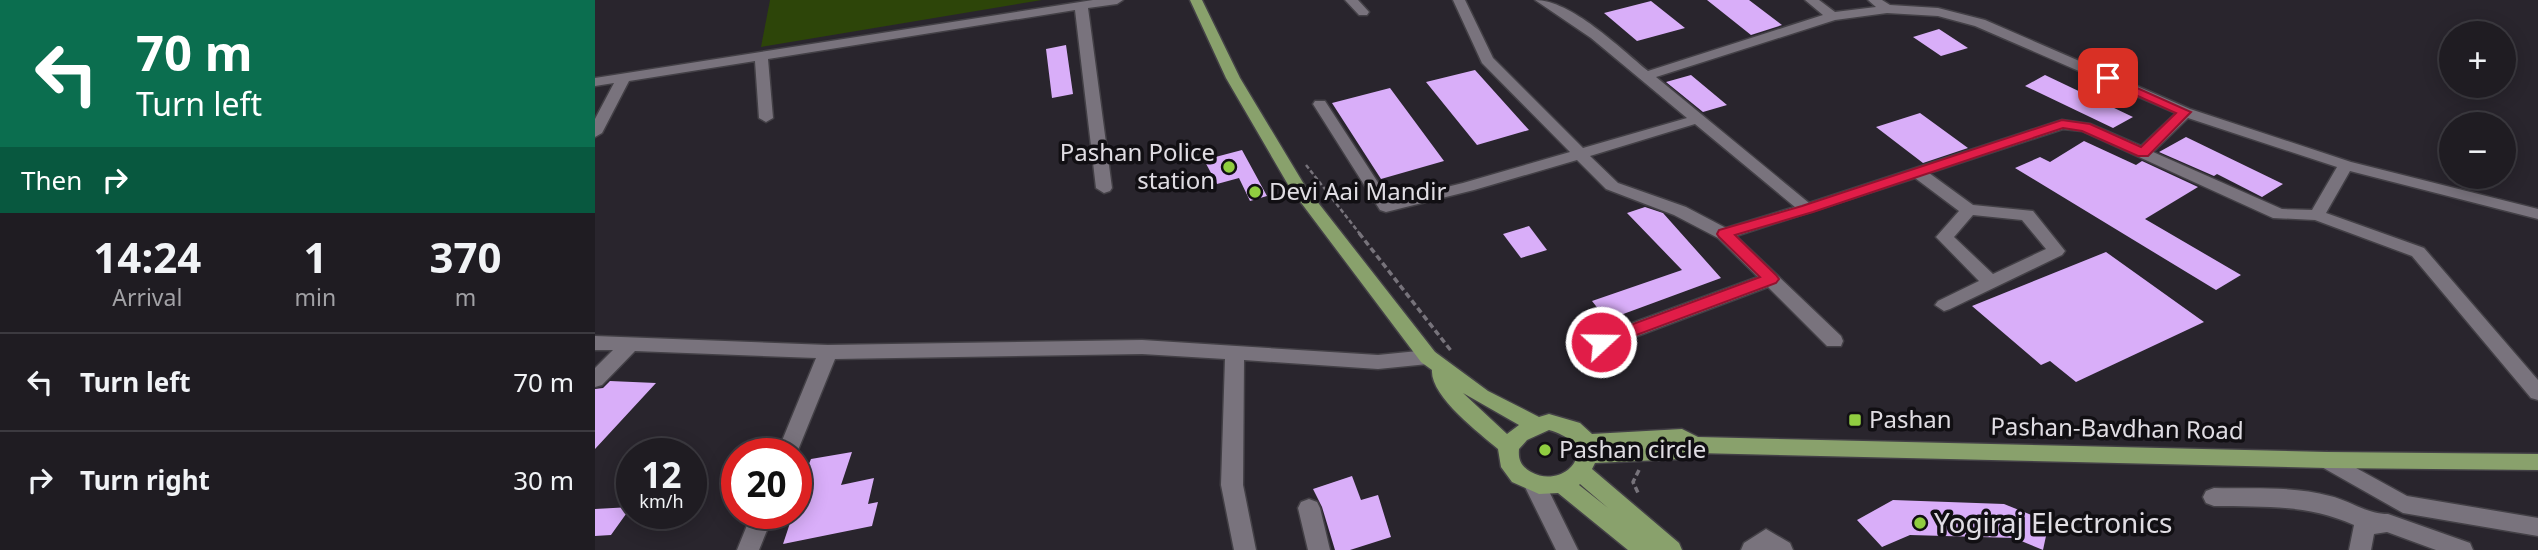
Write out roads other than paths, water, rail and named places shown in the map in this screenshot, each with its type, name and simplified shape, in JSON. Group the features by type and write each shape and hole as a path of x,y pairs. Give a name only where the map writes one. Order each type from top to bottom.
{"main road":[{"path":"1196,0 1233,78 1298,188 1433,361 1442,378 1466,408 1510,447"},
{"path":"1433,361 1481,396 1536,424 1563,424 1574,429 1580,463 1644,550"},
{"path":"1536,424 1515,437 1509,458 1513,469 1534,483 1548,486 1580,463"},
{"name":"Pashan-Bavdhan Road","path":"1580,463 1680,452 1694,445 2327,460 2538,462"},
{"path":"1580,463 1671,550"}],"street":[{"path":"595,92 621,83 761,56 1117,0"},
{"path":"1351,0 1363,12"},
{"path":"1459,0 1487,60 1612,186 1680,211 1724,234 1834,341"},
{"path":"1541,0 1596,35 1807,209"},
{"path":"1811,0 1833,16"},
{"path":"1874,0 1887,9"},
{"path":"1081,6 1104,188"},
{"path":"1646,76 1833,16 1887,9 1938,12 1980,23 2185,112 2346,164 2538,215"},
{"path":"761,56 766,118"},
{"path":"595,82 621,83"},
{"path":"595,133 621,83"},
{"path":"1320,104 1386,207 1468,187 1698,119"},
{"path":"2143,153 2185,112"},
{"path":"1724,234 2062,124 2085,127 2279,214 2318,215 2417,252 2538,393"},
{"path":"2318,215 2346,164"},
{"path":"1917,172 1969,210 2027,215 2056,251 1944,305"},
{"path":"1969,210 1944,237 1990,283"},
{"path":"1601,342 1771,279"},
{"path":"595,343 828,352 1142,347 1378,362 1433,361"},
{"path":"595,380 630,345"},
{"path":"793,438 828,352"},
{"path":"1235,352 1232,485 1245,550"},
{"path":"2327,460 2403,503 2538,527"},
{"path":"1534,483 1567,550"},
{"path":"2214,497 2290,499 2329,504 2372,523 2388,523 2462,550"},
{"path":"1309,508 1319,550"},
{"path":"2360,550 2363,530 2372,523"},
{"path":"748,550 757,529"},
{"path":"1752,550 1766,538 1782,550"}],"place":[{"name":"Pashan Police station","path":"1229,167"},
{"name":"Devi Aai Mandir","path":"1255,192"},
{"name":"Pashan","path":"1855,420"},
{"name":"Pashan circle","path":"1545,450"},
{"name":"Yogiraj Electronics","path":"1920,523"}]}
